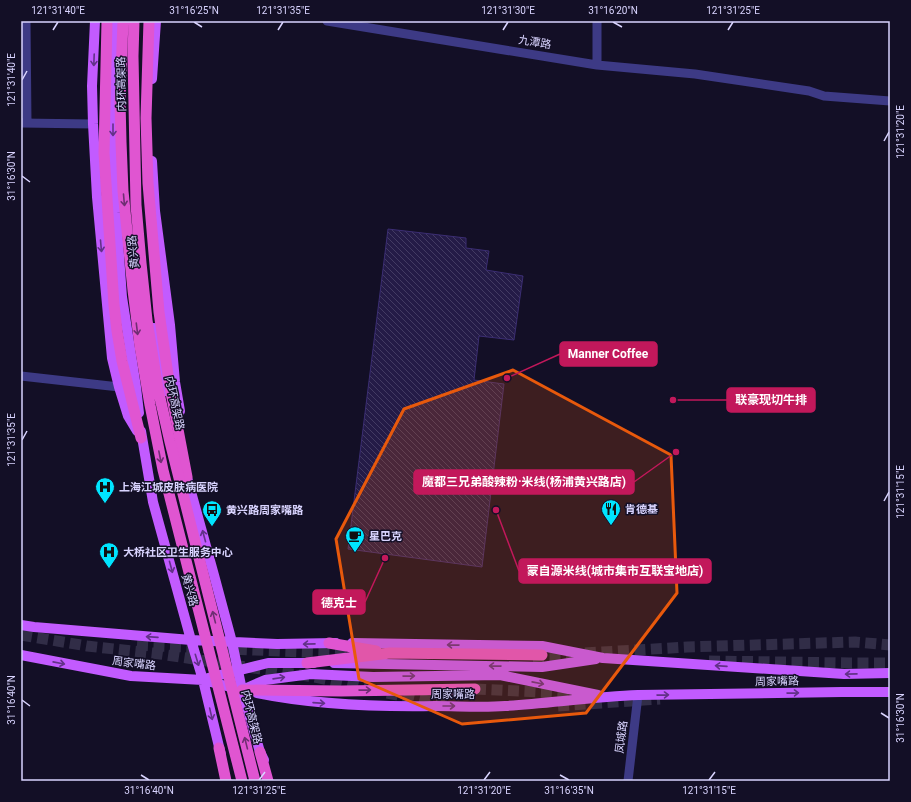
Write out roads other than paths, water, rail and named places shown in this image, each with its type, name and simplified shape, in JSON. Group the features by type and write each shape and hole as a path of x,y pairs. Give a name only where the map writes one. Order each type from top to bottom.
{"highway":[{"path":"107,21 104,153 113,288 117,331 122,361 141,438"},
{"name":"内环高架路","path":"123,21 120,101 121,142 132,290 140,346 163,470 242,781"},
{"name":"内环高架路","path":"134,21 133,56 136,205 148,327 158,389 170,442 255,781"},
{"path":"149,21 146,118 148,183 159,312 169,382 187,477"},
{"path":"329,643 390,653"},
{"path":"307,663 390,653 542,655"},
{"path":"242,690 341,691 475,689"},
{"path":"219,748 227,781"},
{"path":"260,752 268,781"}],"main road":[{"name":"黄兴路","path":"95,21 92,86 93,124 97,197 112,358 128,416 141,438"},
{"name":"黄兴路","path":"115,21 113,143 116,213 122,297 136,387 141,438 153,502 203,680 219,748 221,781"},
{"name":"黄兴路","path":"138,21 136,57 140,208 153,323 175,441 187,477 232,642 242,690 260,752 273,781"},
{"name":"黄兴路","path":"156,21 150,118 155,211 170,325 175,382 187,477"},
{"name":"周家嘴路","path":"21,625 49,629 191,640 278,644 329,643 542,646 603,658 844,674 890,673"},
{"name":"周家嘴路","path":"21,655 131,676 203,680 281,698 386,707 503,706 638,696 890,692"},
{"path":"203,680 268,663 542,667 603,658"},
{"path":"242,690 265,680 310,674 373,677 500,675 609,697"},
{"name":"黄兴路","path":"260,752 263,781"}],"street":[{"path":"26,21 24,123 93,124"},
{"name":"九潭路","path":"327,21 596,64 695,74 809,91 824,96 890,102"},
{"path":"596,64 597,21"},
{"path":"21,376 119,387"},
{"name":"凤城路","path":"628,781 638,696"}],"tunnel":[{"path":"21,635 87,646 160,654 314,677 366,688"},
{"path":"585,653 687,647 855,642 890,645"},
{"path":"137,645 349,654"},
{"path":"533,658 581,658"},
{"path":"709,661 890,663"},
{"path":"475,689 580,694"},
{"path":"387,693 421,700 447,703"},
{"path":"558,706 660,699"}],"place":[{"name":"Manner Coffee","path":"507,378"},
{"name":"联豪现切牛排","path":"673,400"},
{"name":"魔都三兄弟酸辣粉·米线(杨浦黄兴路店)","path":"676,452"},
{"name":"上海江城皮肤病医院","path":"105,504"},
{"name":"蒙自源米线(城市集市互联宝地店)","path":"496,510"},
{"name":"肯德基","path":"611,526"},
{"name":"黄兴路周家嘴路","path":"212,527"},
{"name":"星巴克","path":"355,553"},
{"name":"德克士","path":"385,558"},
{"name":"大桥社区卫生服务中心","path":"109,569"}]}
